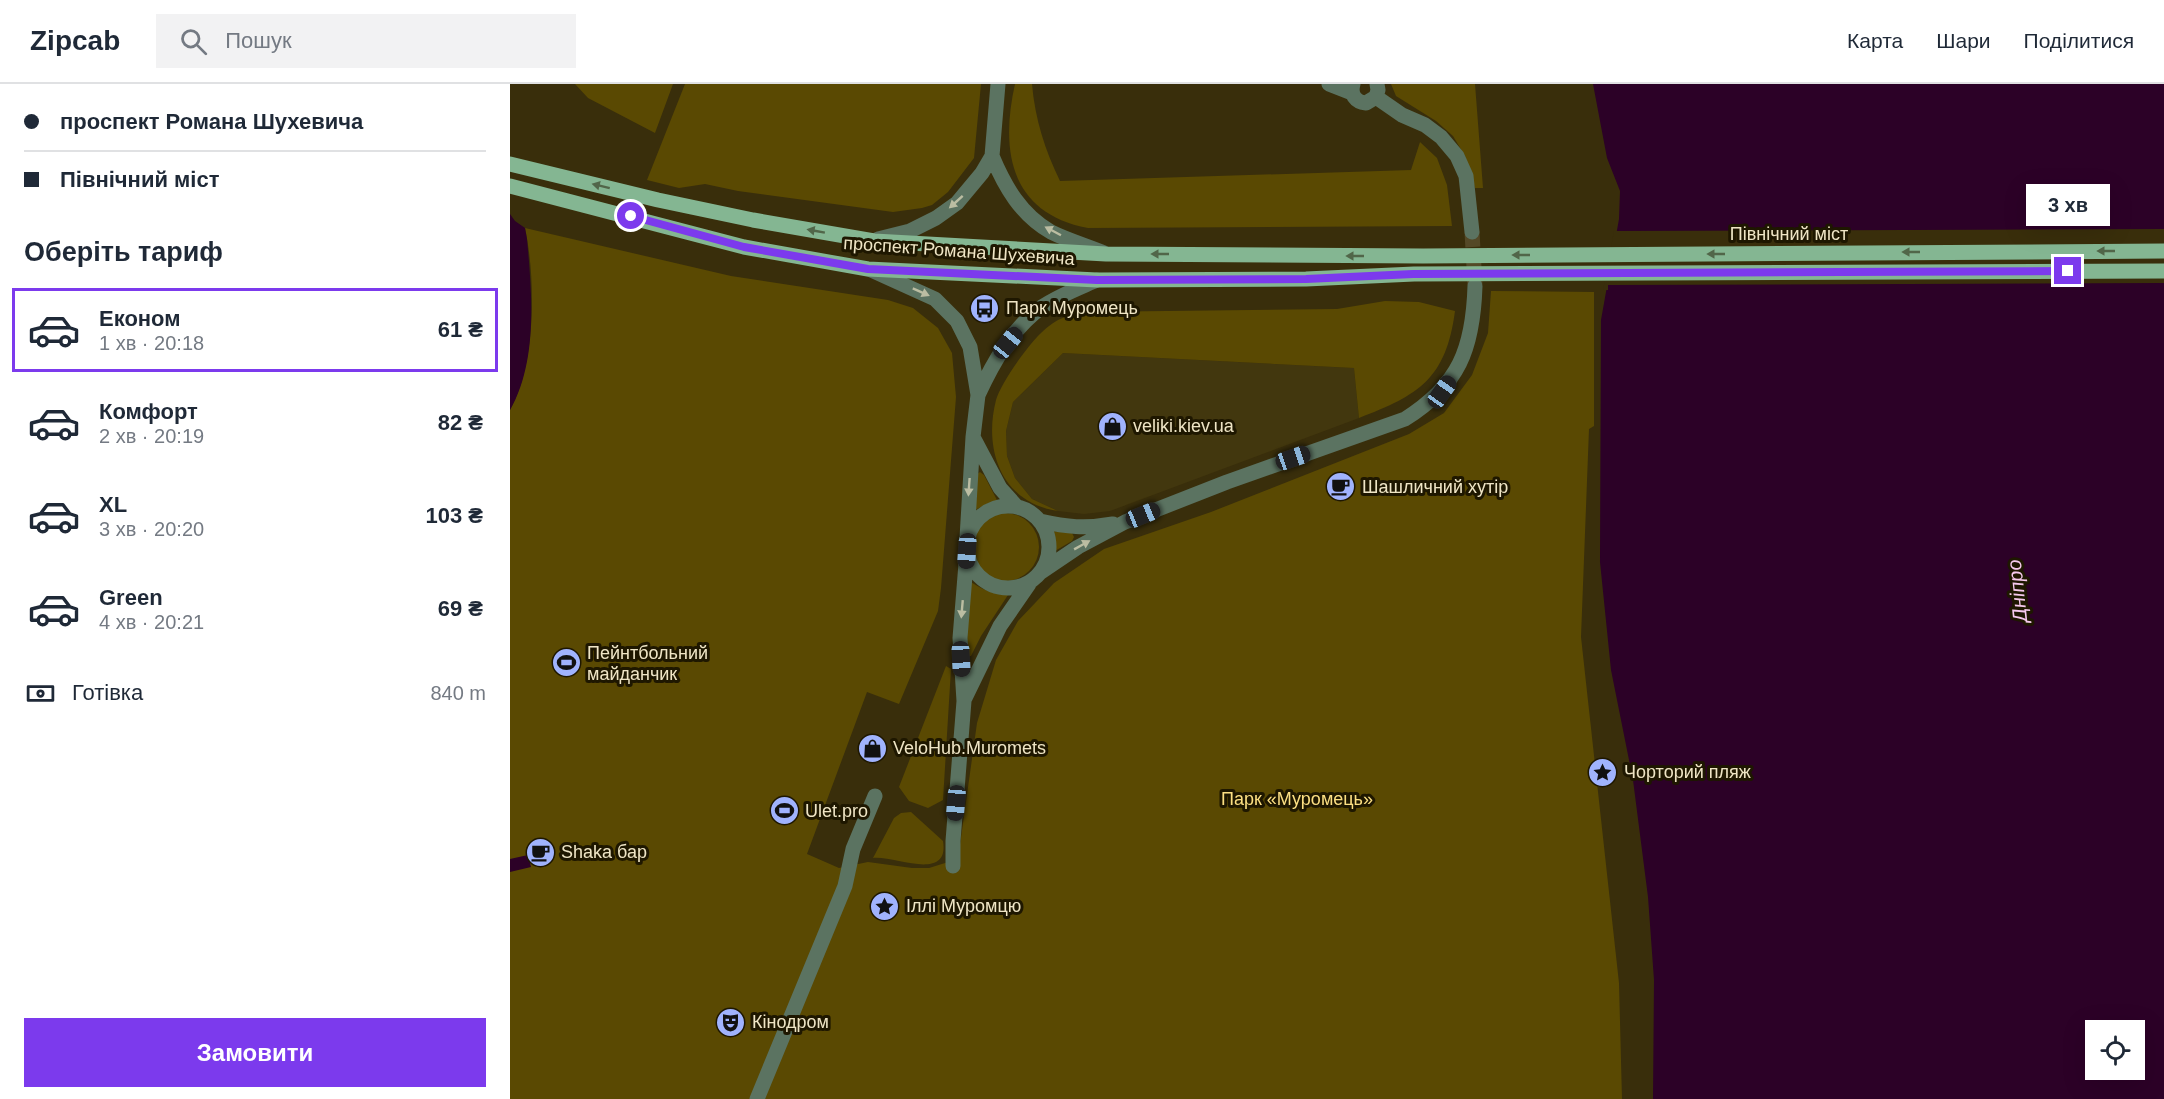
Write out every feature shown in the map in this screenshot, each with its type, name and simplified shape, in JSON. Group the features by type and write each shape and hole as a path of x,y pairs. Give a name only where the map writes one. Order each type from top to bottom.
{"main road":[{"name":"проспект Романа Шухевича","path":"510,164 658,200 753,220 874,241 1106,254 1413,256"},
{"name":"проспект Романа Шухевича","path":"510,186 744,247 868,269 1097,280 1306,279 1413,274 2164,271"},
{"name":"Північний міст","path":"1413,256 2164,250"}],"street":[{"path":"874,241 910,231 936,218 957,203 982,173 992,156 998,84"},
{"path":"1329,84 1353,88 1356,99 1363,102 1370,102 1376,91 1402,115 1425,125 1441,137 1457,156 1466,176 1472,232"},
{"path":"992,156 1014,200 1030,216 1052,232 1106,254"},
{"path":"868,269 935,298 957,321 970,347 978,395 973,437 960,638 964,701 953,866"},
{"path":"978,395 990,370 1028,319 1043,306 1097,280"},
{"path":"964,701 1000,626 1029,584 1041,572 1078,547 1125,522 1227,482 1405,419 1426,406 1442,392 1458,368 1468,343 1474,317 1474,286"},
{"path":"973,437 1000,488 1017,507"},
{"path":"1029,584 1000,588 987,583 973,569 967,544 972,526 981,516 992,509 1005,506 1017,507 1029,512 1040,521 1047,533 1050,546 1041,572"},
{"path":"1040,521 1066,527 1088,528 1125,522"},
{"path":"756,1099 845,886 853,849 875,796"}],"shaded area":[{"path":"1063,353 1354,368 1359,418 1110,511 1084,514 1058,511 1032,499 1015,478 1007,456 1006,431 1013,402"}],"green space":[{"path":"575,84 673,84 655,133 588,98"},
{"path":"685,84 981,84 974,158 948,192 932,205 893,212 738,191 705,184 679,188 647,180"},
{"path":"1015,84 1032,84 1042,134 1060,181 1411,170 1420,142 1437,158 1447,185 1452,226 1088,228 1062,220 1042,209 1027,194 1017,176 1011,155 1009,133"},
{"path":"1391,84 1475,84 1483,188 1475,188 1465,156 1453,136 1436,121 1396,96"},
{"name":"Парк «Муромець»","path":"525,228 731,276 888,300 913,308 938,328 952,353 956,397 938,611 899,704 867,692 807,854 839,868 868,862 929,868 958,859 977,723 996,660 1018,621 1054,583 1104,549 1211,512 1409,434 1444,413 1472,375 1488,333 1491,291 1594,292 1594,426 1589,429 1581,637 1619,983 1622,1099 510,1099 510,410 519,391 529,346 532,296 529,249"},
{"path":"1385,301 1419,302 1455,311 1445,353 1436,369 1413,392 1380,410 1359,418 1354,368 1063,353 1013,402 1006,431 1007,456 1015,478 1032,499 1058,511 1039,506 1023,497 1010,486 1001,472 992,438 993,419 999,392 1035,340 1049,326 1061,319 1082,312 1337,309"},
{"path":"980,472 984,475 998,502 989,503 973,511 976,475"},
{"path":"1005,513 1018,516 1029,523 1036,534 1039,547 1036,560 1029,571 1018,578 1005,581 992,578 981,571 974,560 971,547 974,534 981,523 992,516"},
{"path":"1053,531 1072,533 1074,537 1072,541 1055,551 1052,549 1050,534"},
{"path":"968,580 987,590 1008,595 981,636 971,656 967,656"},
{"path":"946,666 951,669 943,800 928,808 909,801 899,787"},
{"path":"911,812 943,841 943,854 938,861 918,864 873,858 894,818 901,813"}],"water":[{"name":"Дніпро","path":"1593,84 2164,84 2164,1099 1653,1099 1654,980 1648,897 1633,780 1611,670 1600,562 1601,320 1619,219 1620,191 1607,158"},
{"path":"510,214 525,228 529,260 531,327 525,370 510,410"},
{"path":"528,855 531,867 510,872 510,859"}],"pier":[{"path":"2164,229 2164,283 1608,285 1608,290 1603,290 1614,231"}],"tunnel":[{"path":"1472,232 1475,285"}],"place":[{"name":"Парк Муромець","path":"985,308"},
{"name":"veliki.kiev.ua","path":"1112,426"},
{"name":"Шашличний хутір","path":"1341,487"},
{"name":"Пейнтбольний майданчик","path":"566,663"},
{"name":"VeloHub.Muromets","path":"872,748"},
{"name":"Чорторий пляж","path":"1603,772"},
{"name":"Ulet.pro","path":"784,811"},
{"name":"Shaka бар","path":"540,852"},
{"name":"Іллі Муромцю","path":"885,906"},
{"name":"Кінодром","path":"731,1022"}],"route":[{"path":"631,216 744,247 868,269 1097,280 1306,279 1413,274 2068,271"}]}
